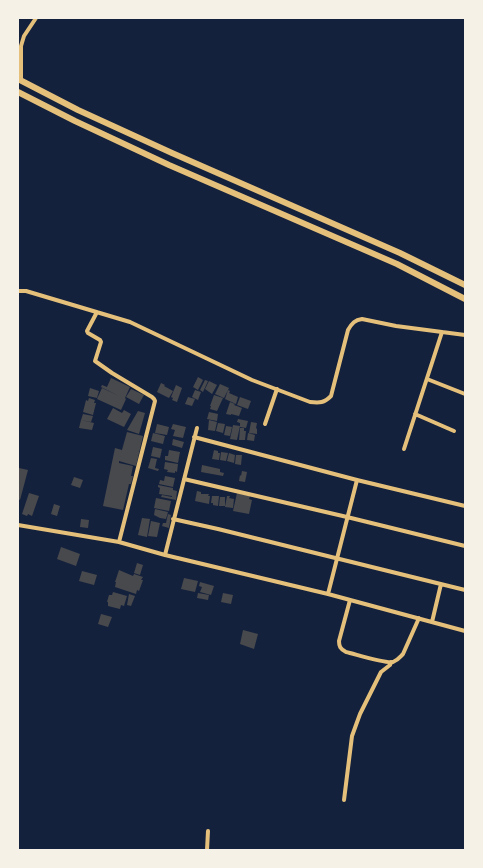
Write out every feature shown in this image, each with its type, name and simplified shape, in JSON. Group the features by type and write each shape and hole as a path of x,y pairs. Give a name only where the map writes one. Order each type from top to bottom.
{"main road":[{"path":"19,79 92,117 400,253 465,285"},
{"path":"18,92 75,121 169,164 397,264 465,299"}],"street":[{"path":"19,79 21,46 24,36 36,18"},
{"path":"18,291 26,291 130,322 252,380 310,402 326,401 331,396 348,330 351,324 357,320 362,319 396,326 465,336"},
{"path":"97,312 87,331 101,342 95,361 155,400 119,542"},
{"path":"404,449 442,332"},
{"path":"427,379 465,394"},
{"path":"265,424 277,389"},
{"path":"416,414 454,431"},
{"path":"165,555 197,428"},
{"path":"194,437 357,480 465,506"},
{"path":"184,479 465,546"},
{"path":"328,594 357,480"},
{"path":"174,519 465,590"},
{"path":"18,525 119,542 165,555 328,594 465,631"},
{"path":"432,622 441,584"},
{"path":"350,600 339,640 340,647 346,652 387,662 398,660 403,654 419,618"},
{"path":"344,800 354,728 381,672 390,666 391,662"},
{"path":"207,850 208,831"}],"building":[{"path":"198,377 203,380 198,390 193,387"},
{"path":"111,378 130,387 121,410 97,399 102,388 119,396 101,387 102,385 107,387"},
{"path":"205,380 208,381 203,392 200,390"},
{"path":"209,381 217,385 212,394 205,389"},
{"path":"161,383 173,391 169,398 157,392"},
{"path":"220,384 229,388 224,398 215,394"},
{"path":"176,385 182,388 177,402 172,400 173,398 171,397"},
{"path":"90,388 99,391 97,398 88,396"},
{"path":"131,389 144,395 139,404 126,397"},
{"path":"195,390 201,392 198,400 192,397"},
{"path":"228,390 230,391 229,393 238,397 236,404 225,399"},
{"path":"214,395 223,398 217,411 210,409"},
{"path":"188,397 195,399 192,406 185,404"},
{"path":"240,397 251,401 248,409 237,405"},
{"path":"89,398 95,400 94,403 96,403 93,415 83,412 86,400 88,401"},
{"path":"230,402 242,408 239,416 226,414"},
{"path":"113,408 122,413 124,410 131,414 124,427 107,419"},
{"path":"138,411 145,413 139,434 127,430"},
{"path":"209,412 218,414 217,421 207,419"},
{"path":"83,414 93,416 91,422 81,420"},
{"path":"238,419 248,421 246,428 240,427 240,423 237,422"},
{"path":"81,420 94,423 92,430 79,428"},
{"path":"209,420 217,422 215,431 208,430"},
{"path":"251,422 257,423 257,434 249,433"},
{"path":"218,423 225,424 223,433 216,431"},
{"path":"157,424 169,427 167,435 155,433"},
{"path":"173,424 186,427 183,438 173,436 175,430 171,429"},
{"path":"233,425 240,426 237,440 230,439"},
{"path":"226,426 232,427 230,436 224,435"},
{"path":"240,428 244,428 244,431 246,431 245,440 239,440"},
{"path":"127,432 143,436 136,466 119,461 119,463 133,466 131,476 133,476 131,484 129,484 123,510 103,506 115,448 122,450"},
{"path":"153,433 165,436 163,444 151,441"},
{"path":"248,433 255,435 254,441 247,440"},
{"path":"173,439 184,442 182,448 172,445"},
{"path":"153,447 162,449 160,458 151,456"},
{"path":"169,450 180,452 178,463 165,460 165,456 168,456"},
{"path":"214,450 220,453 219,460 212,459"},
{"path":"221,452 228,453 226,461 220,460"},
{"path":"229,453 235,455 234,463 227,461"},
{"path":"236,455 242,455 241,465 235,464"},
{"path":"151,458 157,459 155,468 159,469 158,471 148,468"},
{"path":"165,462 178,464 177,472 167,472 168,470 164,469"},
{"path":"202,465 220,469 220,472 224,473 223,476 201,472"},
{"path":"19,468 28,470 20,500 18,499"},
{"path":"242,471 247,472 245,482 239,481"},
{"path":"165,476 175,478 173,487 159,484 160,480 164,481"},
{"path":"74,477 83,480 80,488 71,485"},
{"path":"158,485 173,488 173,490 177,491 176,500 161,497 162,495 172,496 159,494 160,488"},
{"path":"197,491 201,492 201,494 209,494 209,504 195,501"},
{"path":"29,493 39,496 32,516 22,514"},
{"path":"237,493 250,496 249,499 252,500 249,514 233,511"},
{"path":"212,496 219,496 218,506 211,503"},
{"path":"227,496 234,499 233,508 225,507"},
{"path":"220,497 225,497 225,506 219,506"},
{"path":"156,498 171,501 169,511 154,508"},
{"path":"54,504 60,506 57,516 51,514"},
{"path":"155,509 168,512 166,519 154,515"},
{"path":"168,514 171,515 169,528 162,526 163,523 166,523"},
{"path":"142,518 150,519 147,537 138,535"},
{"path":"81,519 89,520 88,528 80,527"},
{"path":"151,521 160,523 157,537 148,536"},
{"path":"61,547 80,554 76,566 57,559"},
{"path":"137,563 143,565 140,575 134,573"},
{"path":"119,570 133,576 134,574 143,577 139,591 137,590 136,594 115,587"},
{"path":"82,571 97,575 94,585 79,581"},
{"path":"184,578 198,581 195,592 181,589"},
{"path":"200,582 214,586 211,595 200,592 202,587 199,586"},
{"path":"113,592 127,596 124,606 121,605 120,609 108,606 107,602 109,595 112,595"},
{"path":"198,593 209,595 208,600 197,598"},
{"path":"223,593 233,595 231,604 221,602"},
{"path":"129,594 135,596 131,606 127,605"},
{"path":"101,614 112,617 108,627 98,624"},
{"path":"243,630 258,634 254,649 240,644"}]}
